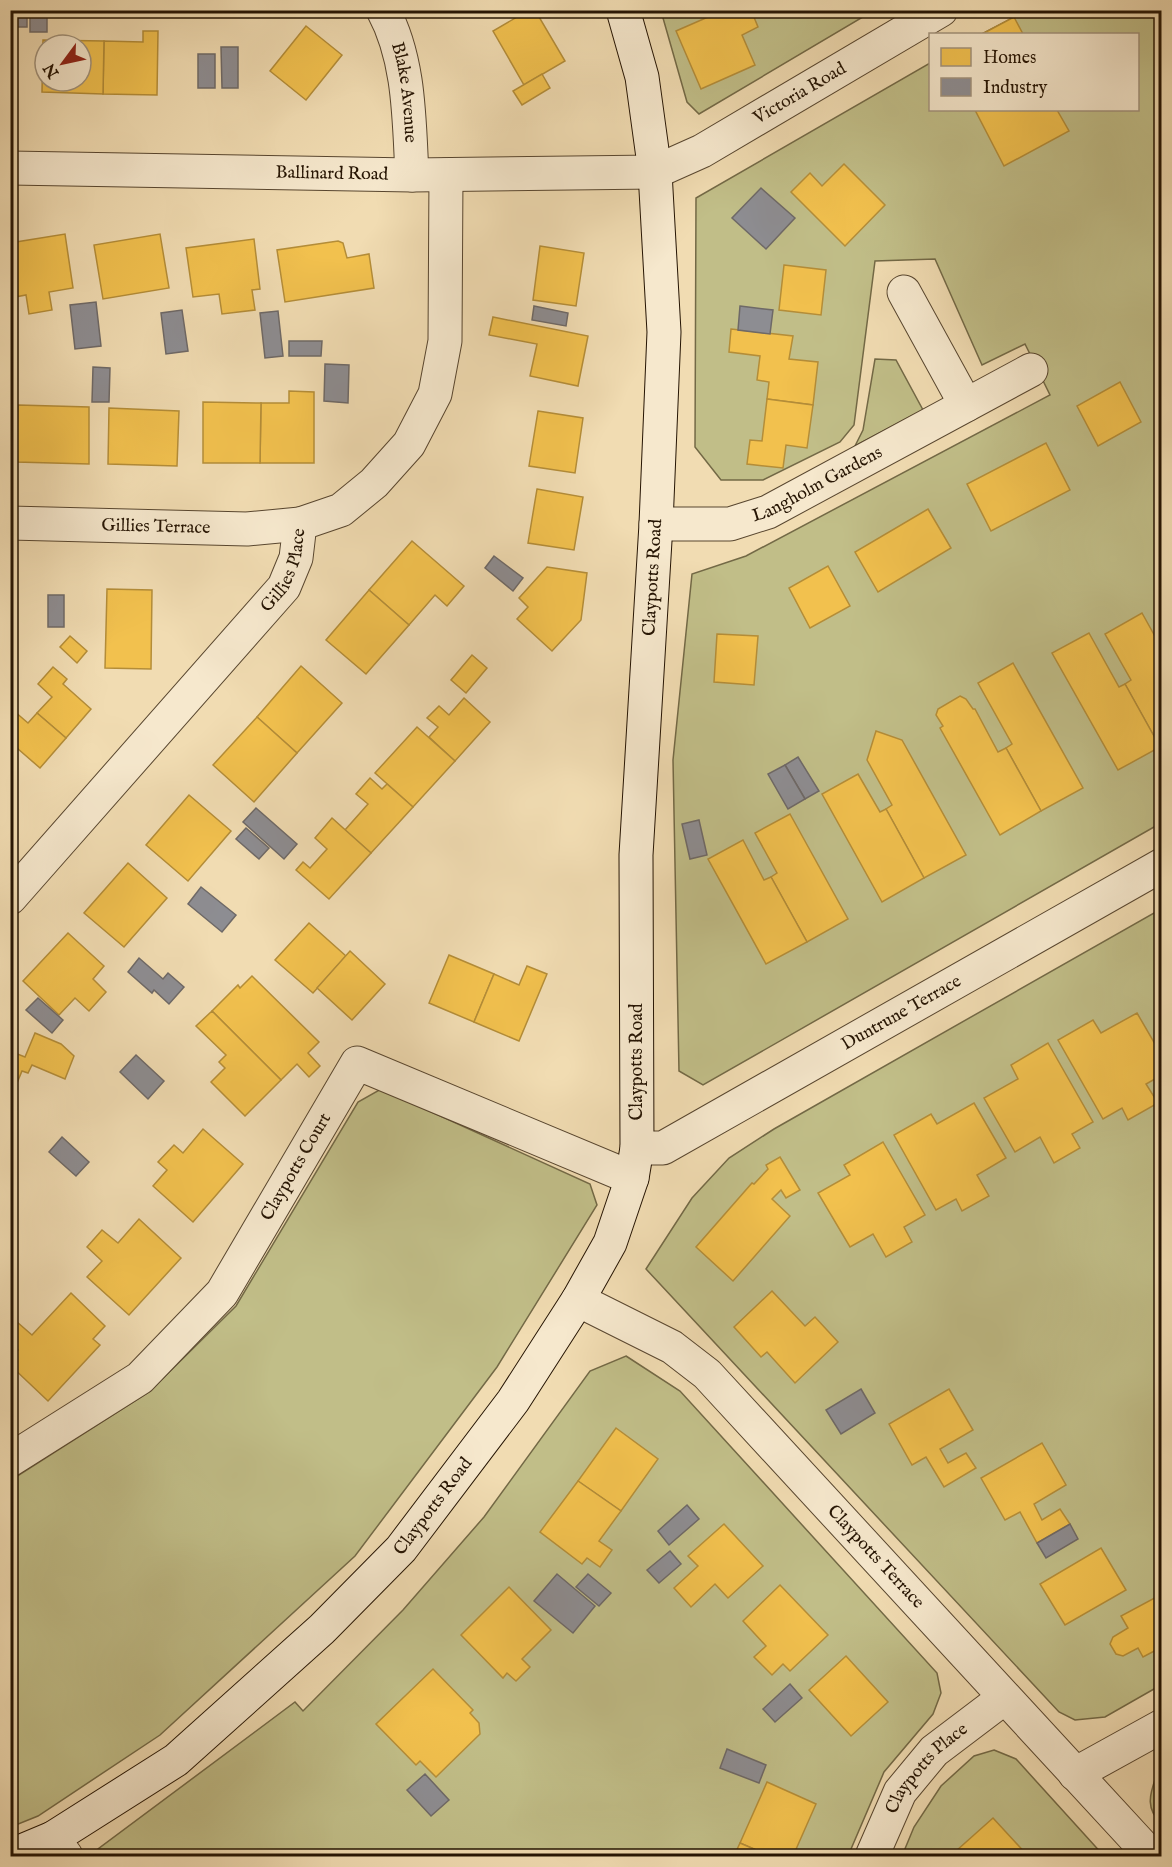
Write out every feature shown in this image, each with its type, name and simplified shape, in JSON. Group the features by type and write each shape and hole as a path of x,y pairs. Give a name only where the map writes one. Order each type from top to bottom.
{"street":[{"name":"Blake Avenue","path":"383,10 390,24 407,86 412,175"},
{"name":"Claypotts Road","path":"10,1856 60,1847 176,1760 321,1629 400,1549 513,1401 578,1300 610,1243 635,1163 636,855 656,524 664,332 655,172 642,77 623,10"},
{"name":"Victoria Road","path":"655,172 702,152 934,12"},
{"name":"Ballinard Road","path":"10,168 412,175 655,172"},
{"name":"Gillies Place","path":"10,898 284,587 296,558 300,524 341,510 374,483 409,444 435,394 445,341 446,175"},
{"path":"904,292 966,405"},
{"name":"Langholm Gardens","path":"656,524 730,524 768,512 1030,370"},
{"name":"Gillies Terrace","path":"10,523 248,529 300,524"},
{"name":"Duntrune Terrace","path":"635,1163 1161,865"},
{"name":"Claypotts Court","path":"10,1460 140,1378 222,1293 357,1063 635,1163"},
{"name":"Claypotts Terrace","path":"578,1300 672,1347 707,1374 1145,1849"},
{"name":"Claypotts Place","path":"872,1857 900,1792 934,1751 1004,1698"},
{"path":"1076,1774 1161,1726"}],"shaded area":[{"path":"661,11 873,11 699,114 687,102"},
{"path":"1026,11 1161,11 1161,823 703,1085 679,1071 673,760 692,574 746,556 1050,395 1025,344 982,365 935,259 875,261 854,425 840,442 763,480 721,480 695,447 696,198 929,64 929,111 1139,111 1139,33 984,33"},
{"path":"875,359 896,360 923,410 855,446 863,430"},
{"path":"1161,909 1161,1685 1105,1717 1075,1720 1059,1712 646,1269 692,1198 729,1158 774,1129"},
{"path":"381,1089 590,1184 597,1205 497,1367 355,1556 160,1735 38,1816 11,1827 11,1480 149,1392 236,1306 358,1102"},
{"path":"626,1356 680,1391 937,1673 941,1693 933,1714 884,1772 848,1856 97,1856 98,1849 295,1702 303,1711 403,1610 484,1517 590,1371"},
{"path":"994,1750 1016,1759 1104,1856 902,1856 914,1827 941,1786 974,1756"},
{"path":"1161,1774 1161,1824 1153,1813 1150,1802 1156,1777"}],"building: Homes":[{"path":"529,10 535,10 565,61 524,85 493,31"},
{"path":"724,10 751,10 758,27 742,35 755,65 701,89 676,31"},
{"path":"1014,17 1022,33 984,33"},
{"path":"306,26 342,55 306,100 270,71"},
{"path":"143,31 158,31 157,95 103,94 104,41 143,42"},
{"path":"93,41 104,41 103,94 72,93 93,93"},
{"path":"542,74 550,88 522,105 513,91"},
{"path":"976,111 1058,111 1069,131 1004,166"},
{"path":"844,164 885,205 845,246 791,192 810,173 822,186"},
{"path":"65,234 73,288 49,292 52,310 29,314 26,295 10,298 10,243"},
{"path":"160,234 169,288 103,299 94,245"},
{"path":"254,239 260,289 252,290 255,310 222,314 219,294 193,297 186,248"},
{"path":"338,241 343,243 347,258 369,254 374,288 285,302 277,250"},
{"path":"540,246 584,253 576,306 533,300"},
{"path":"784,265 826,270 821,315 779,310"},
{"path":"493,317 588,336 578,386 530,376 537,344 489,335"},
{"path":"731,329 793,336 789,359 818,362 813,405 767,399 769,382 757,380 760,356 729,352"},
{"path":"1120,382 1141,422 1098,446 1077,406"},
{"path":"289,391 314,392 314,463 260,463 261,403 289,403"},
{"path":"767,399 813,405 807,448 786,445 783,468 747,464 750,440 762,441"},
{"path":"203,402 261,403 260,463 203,463"},
{"path":"18,405 89,407 89,464 16,462"},
{"path":"109,408 179,411 177,466 108,464"},
{"path":"538,411 583,418 575,473 529,466"},
{"path":"1046,443 1070,490 991,531 967,484"},
{"path":"537,489 583,497 574,550 528,543"},
{"path":"928,509 951,548 878,592 855,552"},
{"path":"412,541 464,586 447,606 435,595 409,625 369,590"},
{"path":"828,566 850,606 810,628 789,588"},
{"path":"547,567 587,573 581,620 552,651 517,619 528,607 519,598"},
{"path":"107,589 152,590 151,669 105,668"},
{"path":"369,590 409,625 366,674 326,640"},
{"path":"1142,613 1162,649 1160,747 1125,684 1131,680 1105,634"},
{"path":"1089,633 1119,687 1125,684 1160,747 1118,770 1052,653"},
{"path":"717,634 758,636 754,685 714,682"},
{"path":"70,636 87,651 77,663 60,647"},
{"path":"472,655 487,668 466,693 451,680"},
{"path":"1013,663 1083,788 1041,811 1006,748 1012,744 978,683"},
{"path":"301,666 342,703 297,753 257,717"},
{"path":"53,667 67,679 63,684 91,709 66,738 37,713 52,697 38,684"},
{"path":"960,696 975,709 998,752 1006,748 1041,811 1000,835 940,728 943,726 936,715 938,709"},
{"path":"464,698 490,722 455,761 429,737 438,727 427,718 439,706 449,715"},
{"path":"14,711 28,723 37,713 66,738 40,768 10,742 10,715"},
{"path":"257,717 297,753 254,802 213,765"},
{"path":"417,727 455,761 413,807 375,773"},
{"path":"876,731 902,740 966,855 924,878 886,809 892,805 867,760"},
{"path":"858,774 880,812 886,809 924,878 882,902 822,794"},
{"path":"370,778 382,789 387,784 413,807 371,853 345,830 368,804 356,794"},
{"path":"189,795 231,831 188,881 146,845"},
{"path":"790,814 848,919 807,942 771,877 777,873 755,833"},
{"path":"332,818 371,853 329,899 296,870 303,862 310,868 327,849 315,838"},
{"path":"743,840 764,880 771,877 807,942 766,964 708,859"},
{"path":"128,863 167,898 124,947 84,913"},
{"path":"309,923 346,956 313,993 275,960"},
{"path":"68,933 104,966 93,979 106,992 89,1011 75,998 59,1015 23,981"},
{"path":"350,951 385,984 352,1020 317,988"},
{"path":"449,955 494,974 474,1022 429,1003"},
{"path":"527,966 547,974 519,1041 474,1022 494,974 519,985"},
{"path":"252,976 319,1042 308,1053 320,1066 309,1077 297,1064 281,1080 212,1011 238,985 240,988"},
{"path":"212,1011 281,1080 245,1116 211,1082 225,1068 219,1062 226,1055 196,1026"},
{"path":"1137,1013 1162,1056 1162,1075 1146,1084 1158,1103 1128,1120 1122,1108 1103,1119 1058,1040 1093,1020 1101,1033"},
{"path":"35,1033 61,1044 74,1056 65,1079 32,1065 28,1073 22,1071 10,1100 10,1051 25,1057"},
{"path":"1048,1043 1093,1122 1072,1134 1080,1148 1054,1163 1040,1137 1015,1152 984,1098 1018,1079 1011,1065"},
{"path":"974,1103 1006,1158 977,1175 989,1196 962,1211 956,1199 936,1210 894,1135 931,1114 937,1124"},
{"path":"203,1129 243,1164 193,1222 153,1186 167,1170 158,1162 174,1145 183,1153"},
{"path":"883,1142 925,1215 904,1227 912,1242 886,1257 873,1234 850,1247 818,1193 850,1175 844,1165"},
{"path":"780,1157 800,1190 786,1198 781,1190 772,1199 790,1216 733,1281 696,1247 752,1183 754,1184 768,1169 766,1165"},
{"path":"139,1219 181,1258 129,1315 87,1277 102,1261 87,1247 102,1230 118,1243"},
{"path":"772,1291 805,1326 815,1317 838,1342 795,1383 767,1352 761,1357 734,1327"},
{"path":"71,1293 105,1326 93,1339 100,1345 48,1401 10,1365 10,1358 18,1350 10,1343 10,1329 17,1322 32,1335"},
{"path":"949,1389 973,1430 940,1449 948,1463 966,1453 976,1468 944,1487 926,1457 912,1465 889,1424"},
{"path":"616,1428 658,1459 621,1511 578,1481"},
{"path":"1042,1443 1066,1485 1034,1504 1042,1520 1060,1509 1070,1524 1037,1543 1020,1512 1005,1520 981,1478"},
{"path":"578,1481 621,1511 599,1541 612,1550 600,1567 587,1558 582,1564 540,1532"},
{"path":"724,1524 763,1566 728,1598 715,1584 691,1607 674,1588 698,1566 688,1556"},
{"path":"1101,1548 1126,1590 1065,1625 1040,1584"},
{"path":"780,1585 828,1635 790,1671 783,1664 772,1675 754,1657 766,1646 743,1621"},
{"path":"509,1587 551,1630 522,1659 530,1667 516,1681 507,1673 503,1678 461,1635"},
{"path":"1162,1594 1162,1647 1143,1657 1138,1648 1123,1656 1116,1654 1110,1644 1113,1637 1128,1628 1121,1616"},
{"path":"846,1656 888,1702 851,1736 809,1690"},
{"path":"433,1669 473,1710 470,1713 479,1723 480,1734 436,1777 420,1761 416,1765 376,1724"},
{"path":"767,1782 816,1804 793,1856 770,1856 740,1843"},
{"path":"993,1818 1028,1856 961,1856 956,1851"},
{"path":"740,1843 770,1856 734,1856"}],"building: Industry":[{"path":"10,10 27,10 27,27 10,27"},
{"path":"30,10 47,10 47,32 30,32"},
{"path":"221,47 238,47 238,88 222,88"},
{"path":"198,54 215,54 215,88 198,88"},
{"path":"761,188 795,218 766,249 732,218"},
{"path":"96,302 101,346 75,349 70,305"},
{"path":"534,306 568,313 566,326 532,320"},
{"path":"740,306 773,310 770,334 738,330"},
{"path":"182,310 188,351 166,354 161,313"},
{"path":"278,311 283,356 265,358 260,313"},
{"path":"289,341 322,341 321,356 289,356"},
{"path":"325,364 349,365 348,403 324,401"},
{"path":"93,367 110,368 109,402 92,402"},
{"path":"494,556 523,578 513,591 485,568"},
{"path":"48,595 64,595 64,627 48,627"},
{"path":"10,752 17,758 10,765"},
{"path":"798,757 819,791 805,799 785,765"},
{"path":"785,765 805,799 788,809 768,774"},
{"path":"256,808 297,844 284,859 243,822"},
{"path":"699,820 707,855 690,859 682,824"},
{"path":"246,828 269,848 259,859 236,839"},
{"path":"201,887 236,915 222,932 188,904"},
{"path":"139,958 163,979 168,973 184,987 169,1004 154,990 152,993 128,972"},
{"path":"38,998 63,1020 52,1033 26,1010"},
{"path":"136,1055 164,1081 148,1099 120,1072"},
{"path":"62,1137 89,1162 76,1176 49,1152"},
{"path":"861,1389 875,1413 841,1434 826,1410"},
{"path":"687,1505 699,1519 669,1545 658,1531"},
{"path":"1070,1524 1078,1539 1046,1558 1037,1543"},
{"path":"670,1551 681,1564 659,1583 647,1570"},
{"path":"557,1574 595,1606 573,1633 534,1601"},
{"path":"588,1574 611,1593 599,1606 576,1587"},
{"path":"790,1684 802,1698 775,1722 763,1709"},
{"path":"727,1749 766,1765 759,1783 720,1768"},
{"path":"425,1774 449,1800 431,1816 407,1790"}]}
